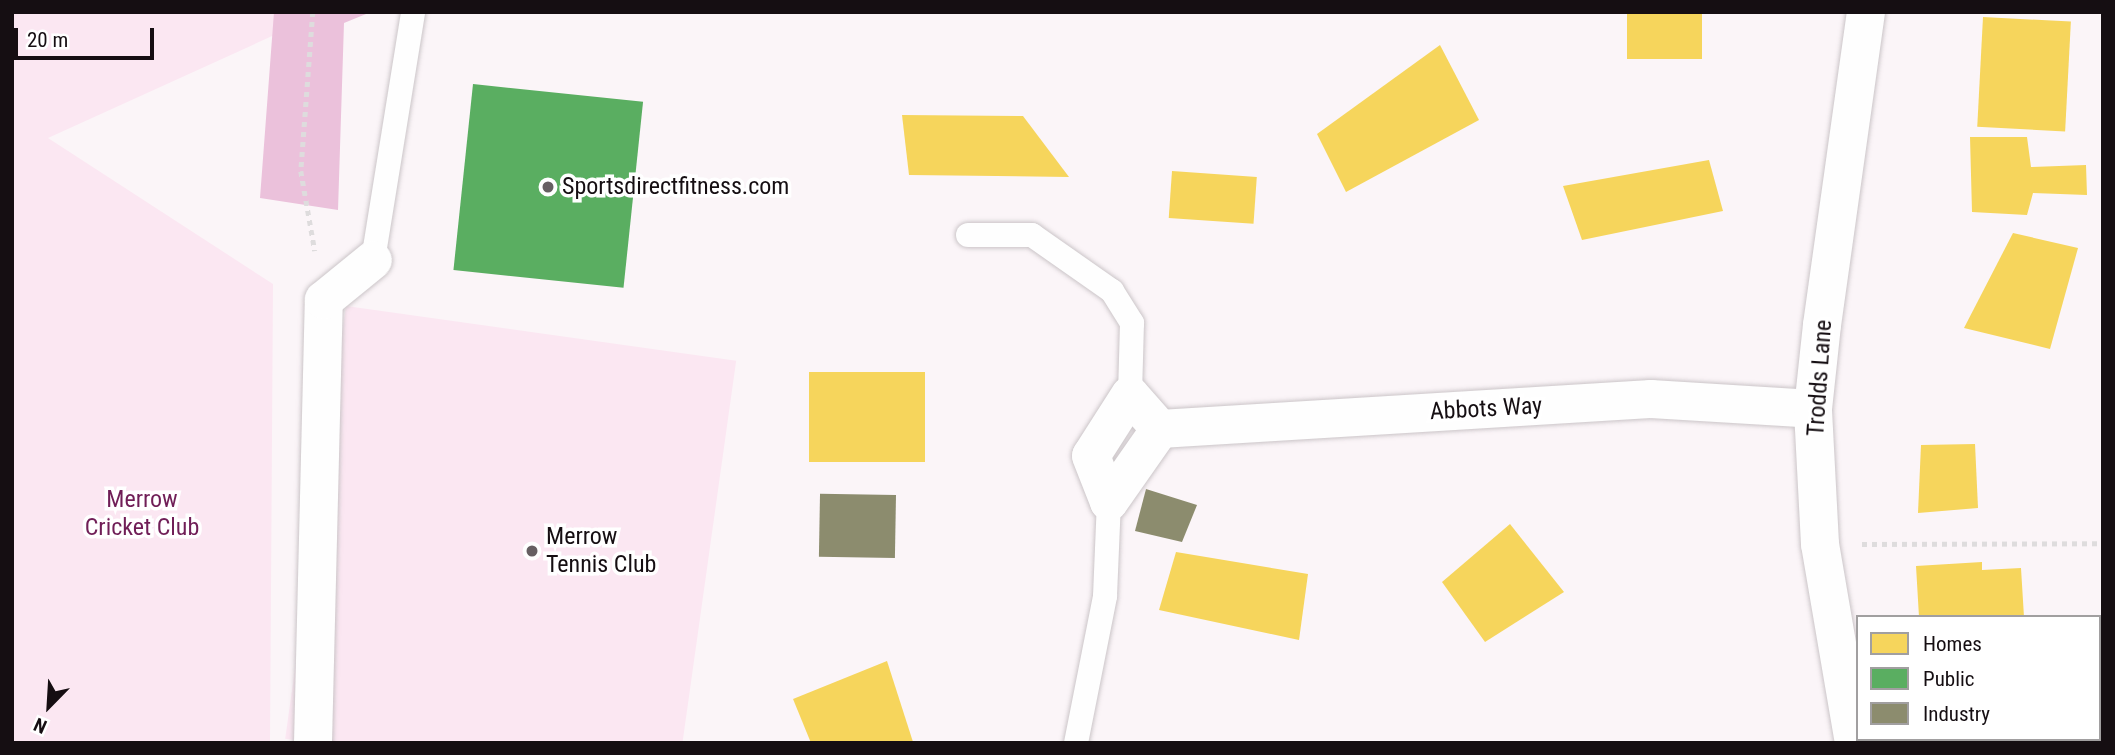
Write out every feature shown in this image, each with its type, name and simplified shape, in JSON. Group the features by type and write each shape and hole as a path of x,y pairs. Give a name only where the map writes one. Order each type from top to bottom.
{"street":[{"name":"Trodds Lane","path":"1854,743 1820,544 1813,409 1866,12"},
{"path":"313,743 324,300 373,260"},
{"path":"1130,395 1160,429 1109,502 1091,456 1130,395"},
{"name":"Abbots Way","path":"1160,429 1651,399 1813,409"}],"lane":[{"path":"373,260 413,12"},
{"path":"968,235 1032,235 1112,291 1132,323 1130,395"},
{"path":"1076,743 1105,596 1109,502"}],"path":[{"path":"313,12 301,171 324,300"},
{"path":"1820,544 2103,543"}],"green space":[{"name":"Merrow Cricket Club","path":"12,12 325,12 48,138 273,284 270,743 12,743"},
{"name":"Merrow Tennis Club","path":"346,306 736,361 682,743 315,743 285,739"}],"shaded area":[{"path":"274,12 371,12 344,23 338,210 260,198"}],"building: Homes":[{"path":"1627,12 1702,12 1702,59 1627,59"},
{"path":"1983,17 2071,22 2065,131 1977,127"},
{"path":"1440,45 1479,120 1346,192 1317,134"},
{"path":"902,115 1023,116 1069,177 909,175"},
{"path":"1970,137 2027,137 2031,167 2086,165 2087,195 2033,193 2027,215 1972,212"},
{"path":"1709,160 1723,211 1582,240 1563,186"},
{"path":"1172,171 1257,177 1254,224 1169,218"},
{"path":"2013,233 2078,248 2050,349 1964,328"},
{"path":"809,372 925,372 925,462 809,462"},
{"path":"1975,444 1978,508 1918,513 1921,445"},
{"path":"1510,524 1564,592 1485,642 1442,582"},
{"path":"1176,552 1308,574 1299,640 1159,610"},
{"path":"1982,562 1982,570 2021,568 2024,615 1919,615 1916,566"},
{"path":"887,661 913,742 811,743 793,699"},
{"path":"1939,741 2026,741 2026,743"}],"building: Public":[{"name":"Sportsdirectfitness.com","path":"473,84 643,102 624,288 453,270"}],"building: Industry":[{"path":"1146,489 1197,505 1182,542 1135,531"},
{"path":"820,494 896,495 895,558 819,557"}],"place":[{"name":"Sportsdirectfitness.com","path":"548,187"},
{"name":"Merrow Tennis Club","path":"532,551"}]}
